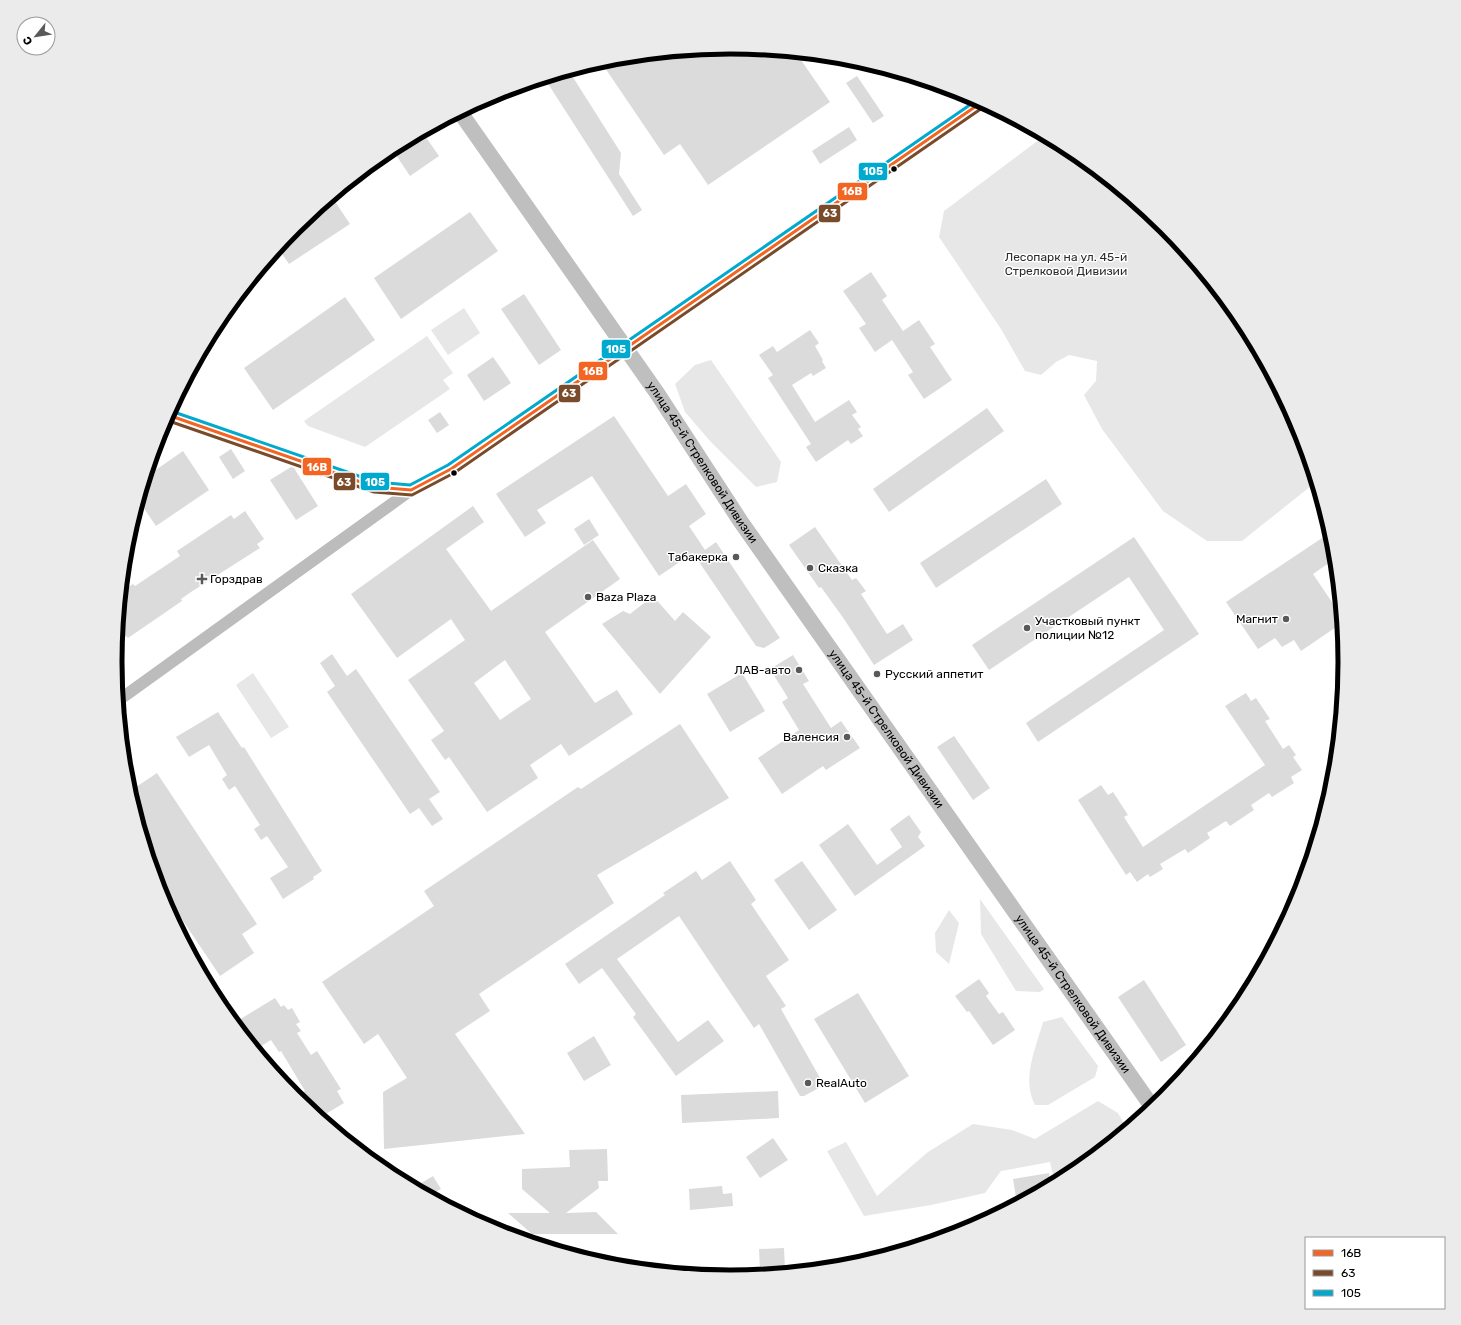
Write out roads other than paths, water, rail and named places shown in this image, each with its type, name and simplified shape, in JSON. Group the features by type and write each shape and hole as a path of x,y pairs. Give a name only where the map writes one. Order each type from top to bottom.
{"main road":[{"name":"улица 45-й Стрелковой Дивизии","path":"463,116 657,393 741,522 1150,1103"}],"street":[{"path":"123,697 411,490 447,471 624,347 976,106"},
{"path":"174,417 375,487 411,490"}],"place":[{"name":"Табакерка","path":"736,557"},
{"name":"Сказка","path":"810,568"},
{"name":"Горздрав","path":"202,579"},
{"name":"Baza Plaza","path":"588,597"},
{"name":"Магнит","path":"1286,619"},
{"name":"Участковый пункт полиции №12","path":"1027,628"},
{"name":"ЛАВ-авто","path":"799,670"},
{"name":"Русский аппетит","path":"877,674"},
{"name":"Валенсия","path":"847,737"},
{"name":"RealAuto","path":"808,1083"}],"park label":[{"name":"Лесопарк на ул. 45-й Стрелковой Дивизии","path":"1066,264"}]}
